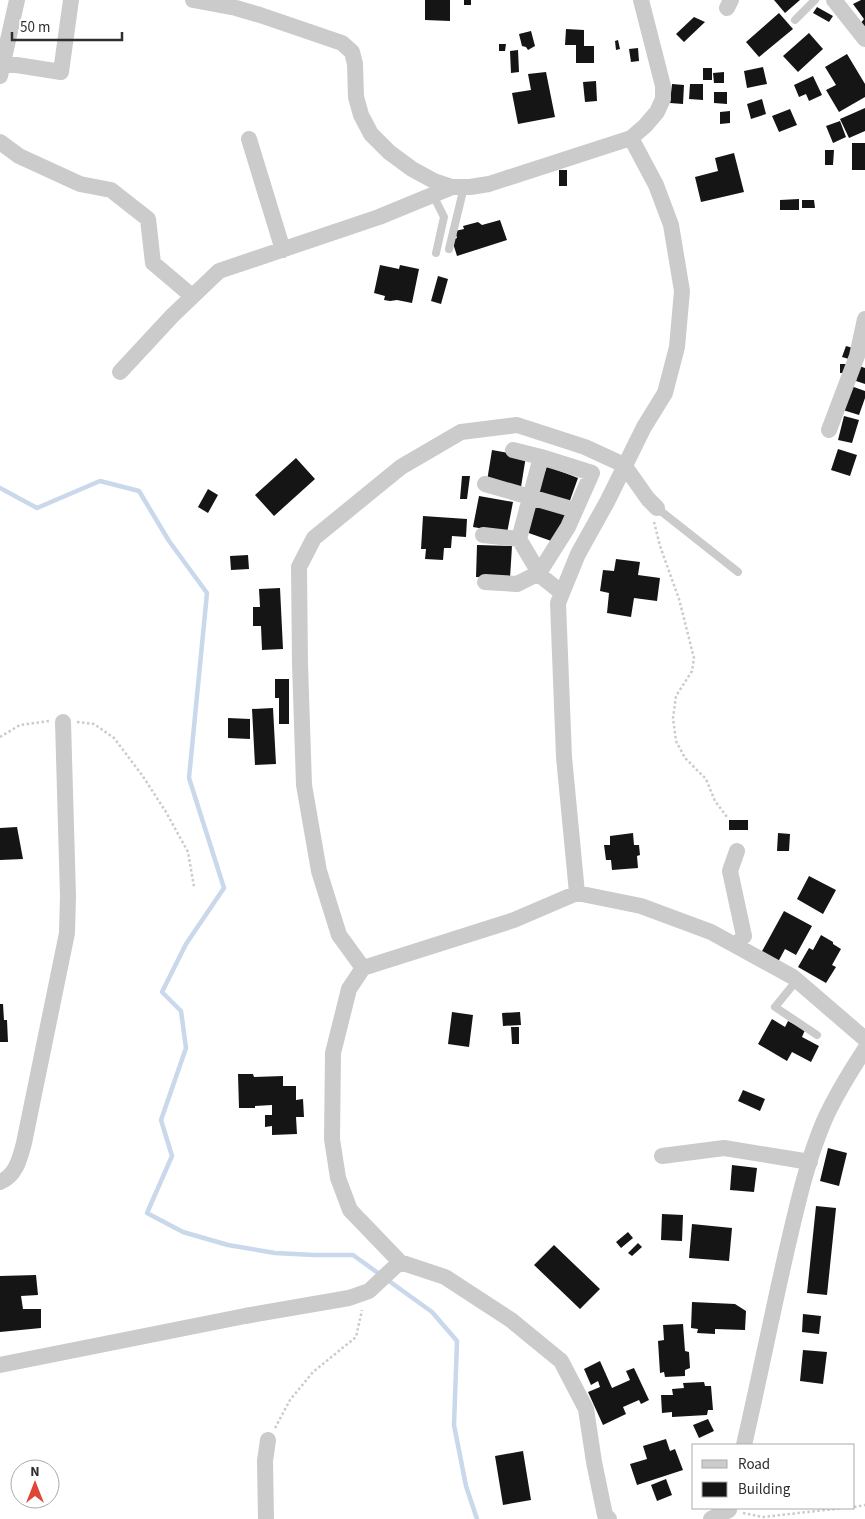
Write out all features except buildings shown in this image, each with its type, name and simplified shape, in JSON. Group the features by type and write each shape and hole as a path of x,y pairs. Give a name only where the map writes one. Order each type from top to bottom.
{"street":[{"path":"17,0 2,69 61,72 70,0"},
{"path":"193,0 236,8 251,6 342,43 352,52 355,64 356,97 361,115 371,134 412,169 434,181 458,187"},
{"path":"120,372 172,316 219,271 379,217 433,195 458,187 489,184 632,138 657,112 663,99 660,70 641,0"},
{"path":"834,0 865,39"},
{"path":"577,893 572,860 563,747 558,603 578,554 607,502 644,426 665,393 677,347 682,291 671,225 656,185 632,138"},
{"path":"248,139 284,250"},
{"path":"0,142 19,156 80,184 111,190 148,219 153,263 192,296"},
{"path":"829,430 857,356 865,319"},
{"path":"363,968 339,935 319,871 304,785 299,566 314,538 401,467 460,432 517,425 585,447 624,465 648,499 657,508"},
{"path":"485,582 517,584 539,573 568,527 592,473 513,450"},
{"path":"542,457 519,539 541,576 562,593"},
{"path":"485,484 575,510"},
{"path":"483,535 519,539"},
{"path":"0,1182 10,1175 18,1164 24,1143 67,933 68,896 63,722"},
{"path":"736,946 744,936 730,871 737,851"},
{"path":"608,1519 605,1515 594,1462 586,1409 561,1361 511,1320 445,1277 400,1262 350,1210 338,1178 332,1139 333,1052 349,989 363,968 514,920 577,893 641,906 712,932 797,980 865,1039"},
{"path":"744,1444 786,1254 810,1162 824,1122 844,1081 865,1049"},
{"path":"662,1156 724,1148 810,1162"},
{"path":"0,1365 246,1316 349,1298 369,1291 400,1262"},
{"path":"266,1519 265,1460 268,1440"},
{"path":"711,1519 728,1512"}],"lane":[{"path":"795,20 815,0"},
{"path":"449,249 458,187"},
{"path":"433,195 444,217 436,253"},
{"path":"657,508 738,572"},
{"path":"797,980 774,1007 818,1035"}],"path":[{"path":"657,508 654,523 679,599 694,658 692,671 676,696 674,718 676,741 685,758 706,779 716,801 727,817"},
{"path":"0,737 20,725 44,720 94,724 114,738 142,775 166,812 188,852 194,887"},
{"path":"268,1440 290,1400 314,1372 356,1337 362,1309 356,1296"},
{"path":"728,1512 763,1517 834,1509"}],"waterway":[{"path":"0,488 37,508 100,481 139,491 169,541 207,593 189,778 224,888 186,944 162,992 181,1011 186,1048 161,1120 172,1156 147,1213 183,1232 228,1245 275,1253 353,1255 432,1312 457,1341 454,1425 466,1486 477,1519"}]}
